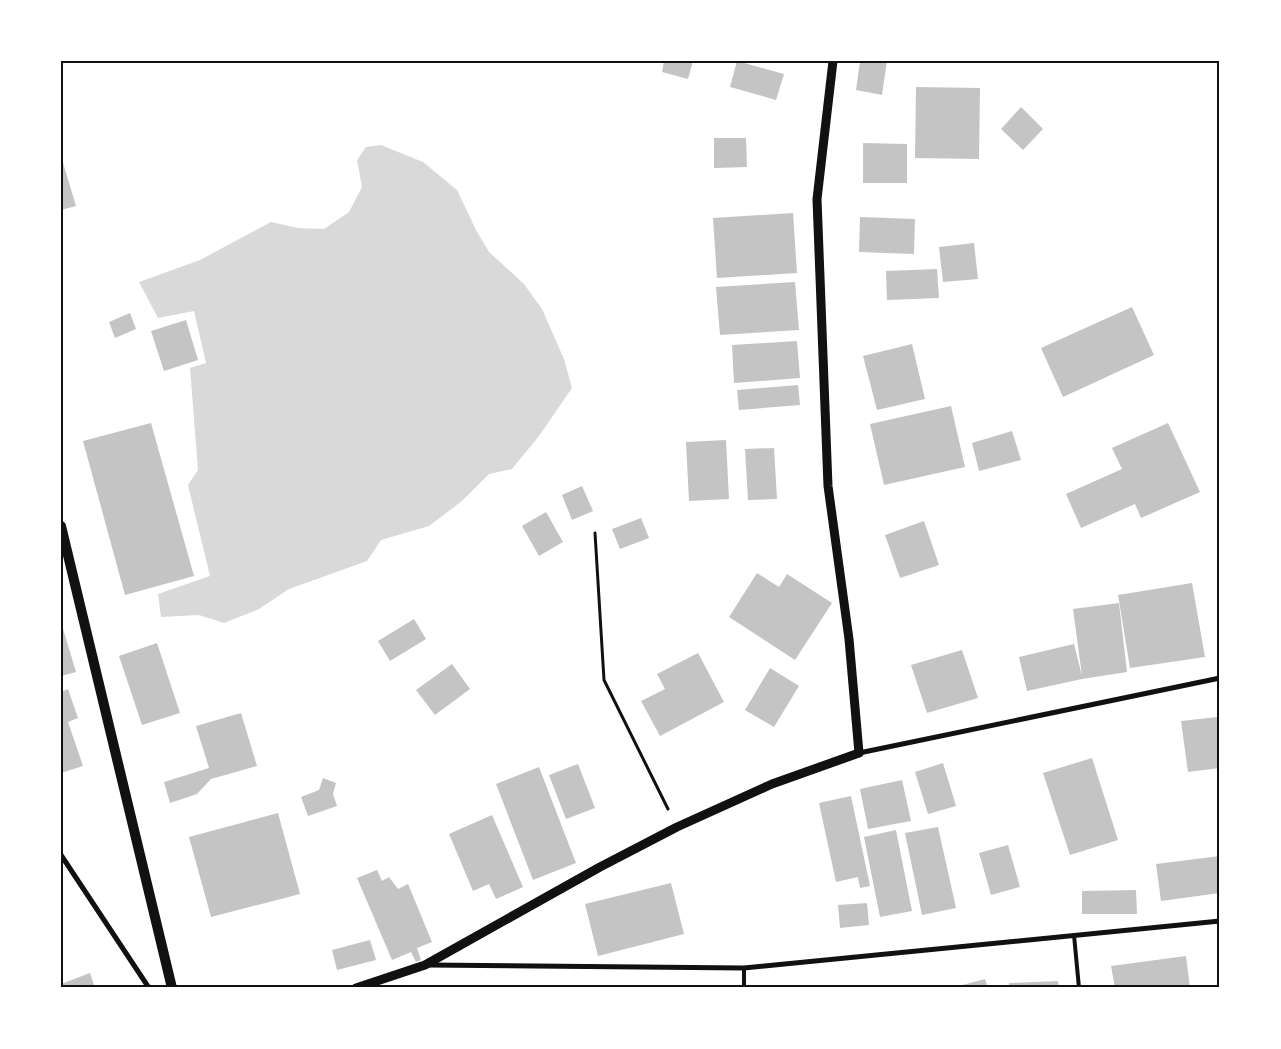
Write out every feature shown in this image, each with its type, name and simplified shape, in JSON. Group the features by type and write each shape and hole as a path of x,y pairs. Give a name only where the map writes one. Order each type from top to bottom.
{"main road":[{"path":"61,526 172,988"}],"street":[{"path":"833,61 817,209 828,486 849,639 859,753"},
{"path":"356,988 425,965 600,867 677,827 772,784 859,753 1220,678"},
{"path":"61,855 149,988"},
{"path":"425,965 744,968 1220,921"}],"lane":[{"path":"1074,935 1078,988"},
{"path":"744,968 744,988"}],"path":[{"path":"595,533 604,680 677,827"}],"shaded area":[{"path":"381,145 423,162 457,190 489,252 524,284 542,309 564,359 572,388 539,436 512,469 489,474 462,501 429,526 381,540 367,561 289,589 259,609 224,623 199,615 161,617 158,594 210,576 188,485 198,470 190,368 206,363 194,311 158,318 139,282 200,260 271,222 298,228 324,229 349,212 362,187 357,160 366,147"}],"building":[{"path":"664,61 693,61 688,79 662,72"},
{"path":"737,61 784,74 776,100 730,87"},
{"path":"860,61 887,61 882,95 856,90"},
{"path":"916,87 980,88 979,159 915,158"},
{"path":"1021,107 1043,129 1023,150 1001,129"},
{"path":"714,138 746,138 747,167 714,168"},
{"path":"863,143 907,144 907,183 863,183"},
{"path":"61,156 76,206 61,210"},
{"path":"793,213 797,273 717,278 713,218"},
{"path":"860,217 915,219 914,254 859,252"},
{"path":"974,243 978,279 943,282 939,247"},
{"path":"937,269 939,298 887,300 886,271"},
{"path":"795,282 799,330 720,335 716,287"},
{"path":"1132,307 1154,355 1063,397 1041,348"},
{"path":"130,313 136,329 115,338 109,322"},
{"path":"186,320 198,360 164,371 151,331"},
{"path":"797,341 800,378 734,383 732,345"},
{"path":"912,344 925,399 877,410 863,356"},
{"path":"798,385 800,405 739,410 737,390"},
{"path":"951,406 965,467 884,485 870,424"},
{"path":"151,423 194,576 125,595 83,441"},
{"path":"1168,423 1200,492 1141,518 1135,504 1081,528 1066,494 1122,469 1112,448"},
{"path":"1012,431 1021,460 979,471 972,443"},
{"path":"726,440 729,499 689,501 686,442"},
{"path":"774,448 777,499 748,500 745,449"},
{"path":"582,486 593,511 572,520 562,495"},
{"path":"546,512 563,542 539,556 522,526"},
{"path":"641,518 649,538 620,549 612,529"},
{"path":"924,521 939,565 900,578 885,535"},
{"path":"757,573 779,587 787,574 832,603 795,660 729,617"},
{"path":"1192,583 1205,657 1130,668 1118,595"},
{"path":"1119,603 1127,672 1082,679 1027,691 1019,657 1074,644 1082,676 1073,609"},
{"path":"414,619 426,639 390,661 378,641"},
{"path":"61,622 76,672 61,676"},
{"path":"157,643 180,713 142,725 119,656"},
{"path":"962,650 978,698 927,713 911,665"},
{"path":"698,653 724,702 660,736 641,701 665,689 657,674"},
{"path":"452,664 470,689 435,715 416,690"},
{"path":"770,668 799,686 774,727 745,710"},
{"path":"68,689 78,718 68,722 83,766 61,773 61,692"},
{"path":"241,713 257,766 211,779 197,794 170,803 164,782 209,768 196,726"},
{"path":"1217,717 1220,735 1220,768 1188,772 1181,721"},
{"path":"1092,758 1118,840 1070,855 1043,773"},
{"path":"943,763 956,806 928,814 915,772"},
{"path":"578,764 595,808 566,819 549,775"},
{"path":"539,767 576,863 533,880 496,784"},
{"path":"323,778 336,783 333,794 337,806 308,816 301,797 319,790"},
{"path":"902,780 911,821 868,829 860,789"},
{"path":"851,796 870,886 860,888 858,877 836,882 819,803"},
{"path":"278,813 300,894 211,917 189,837"},
{"path":"492,815 523,887 496,899 489,884 473,891 449,834"},
{"path":"938,827 956,908 922,915 905,833"},
{"path":"896,830 912,911 880,917 864,837"},
{"path":"1008,845 1020,887 991,895 979,853"},
{"path":"1220,856 1220,893 1161,901 1156,864"},
{"path":"377,870 382,881 389,877 398,889 408,884 432,942 417,948 421,960 416,962 411,952 392,960 357,878"},
{"path":"671,883 684,934 598,956 585,904"},
{"path":"1136,890 1137,914 1082,914 1082,891"},
{"path":"867,903 869,925 840,928 838,905"},
{"path":"370,940 376,960 337,970 332,950"},
{"path":"1186,956 1190,988 1115,988 1111,966"},
{"path":"90,973 95,988 61,988 61,984"},
{"path":"985,979 988,988 955,988 955,987"},
{"path":"1058,981 1059,988 1009,988 1009,983"},
{"path":"893,985 893,988 860,988 860,986"}]}
